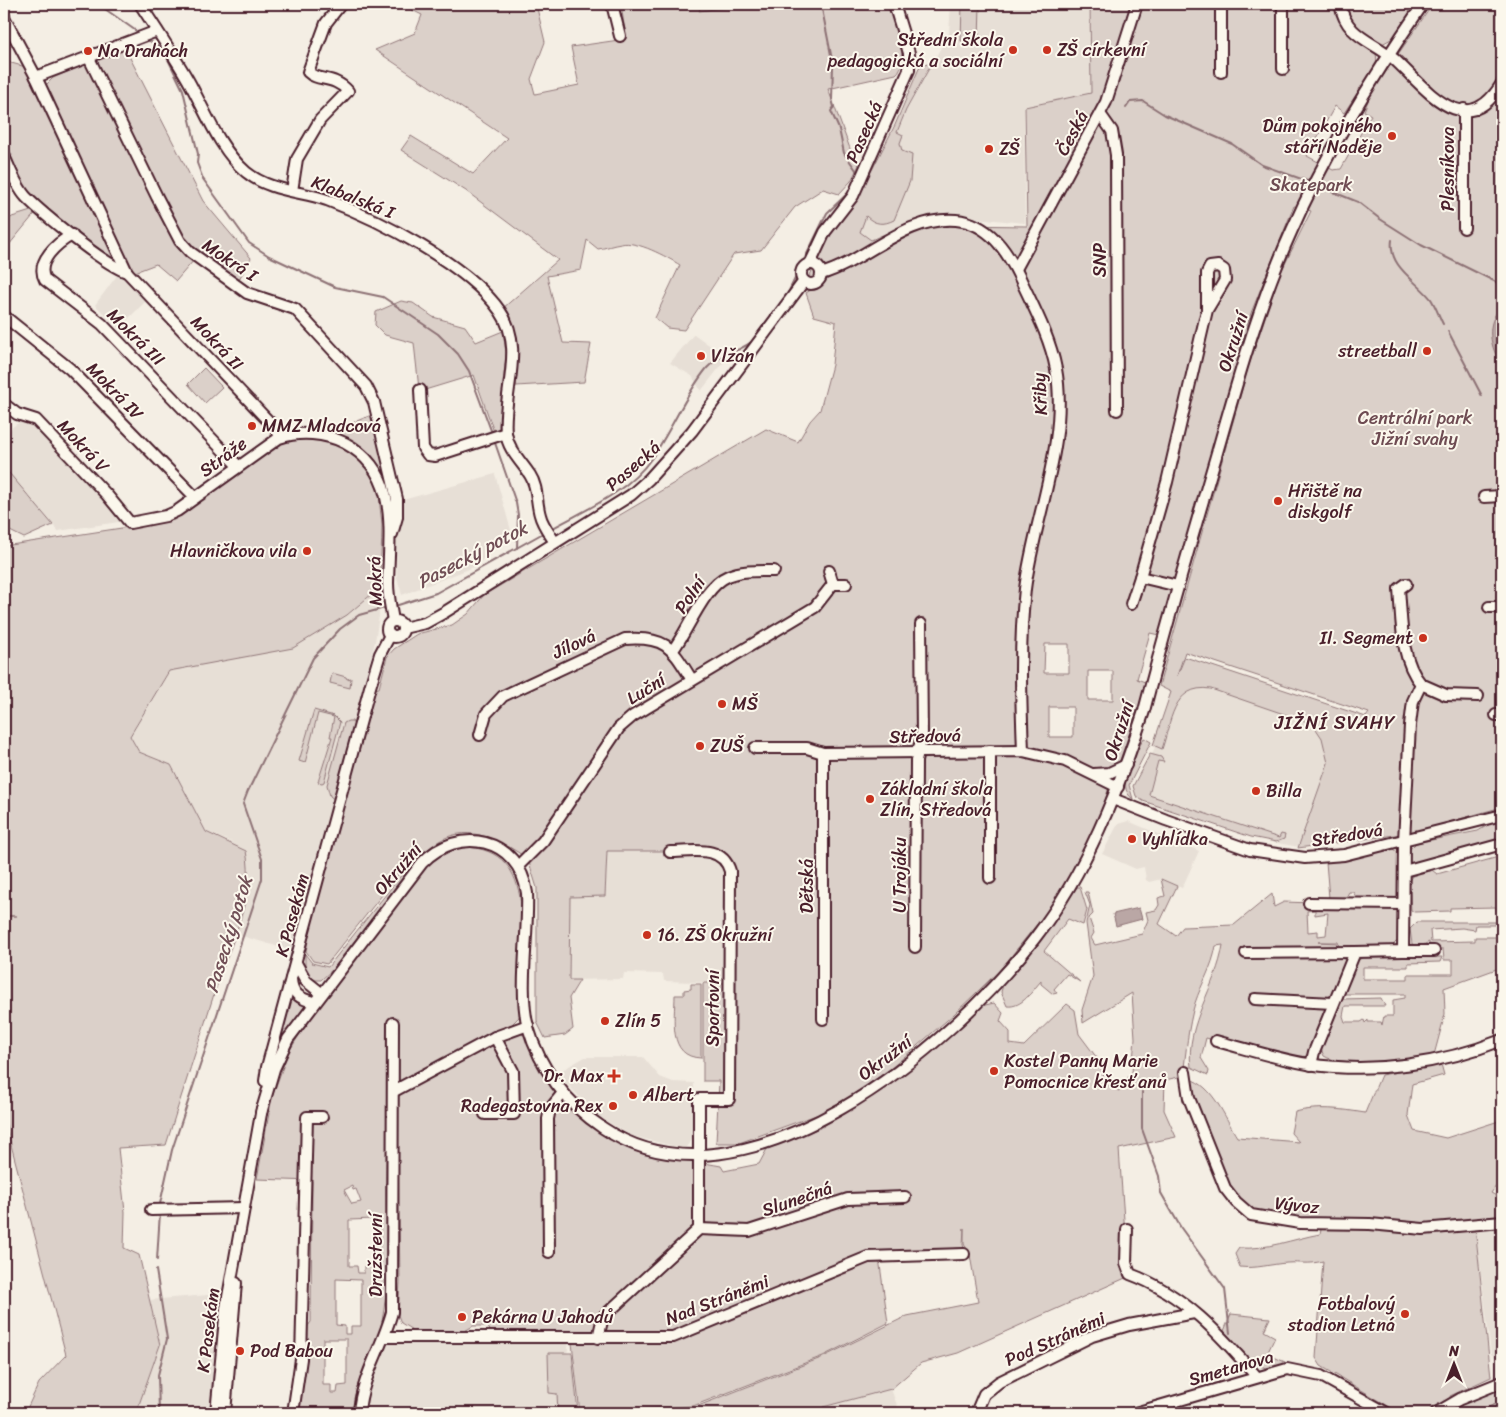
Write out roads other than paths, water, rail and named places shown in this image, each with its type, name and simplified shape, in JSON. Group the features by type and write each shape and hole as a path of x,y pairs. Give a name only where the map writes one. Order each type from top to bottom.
{"street":[{"name":"Klabalská I","path":"140,4 173,54 232,156 246,171 264,183 326,200 359,213 393,230 455,268 500,312 508,329 512,352 497,436 512,451 534,484 540,514 552,538"},
{"path":"292,191 298,159 320,120 348,91 341,84 333,80 312,76 308,72 326,22 340,4"},
{"path":"612,4 620,36"},
{"name":"Pasecká","path":"390,635 398,637 403,628 425,623 445,612 552,538 631,495 666,462 692,431 804,281 801,272 810,264 825,232 853,196 909,70 909,52 894,4"},
{"name":"Česká","path":"1016,269 1106,102 1137,4"},
{"path":"1221,72 1222,4"},
{"path":"1283,4 1283,69"},
{"path":"1340,4 1345,20 1351,29 1388,55 1444,105 1464,110 1482,105 1499,96 1502,83"},
{"name":"Okružní","path":"261,1113 280,1054 299,1022 422,863 438,849 457,842 481,841 499,848 518,866 525,882 527,899 525,975 528,1025 543,1063 563,1093 594,1122 623,1139 656,1150 698,1154 743,1151 799,1132 878,1085 951,1027 1016,961 1052,915 1090,850 1118,787 1144,711 1178,586 1269,284 1296,222 1328,159 1388,55 1423,4"},
{"path":"4,17 36,78 157,31"},
{"name":"Mokrá I","path":"88,58 180,241 190,252 247,293 295,309 366,386 374,402 397,499 397,517 390,540"},
{"name":"Mokrá II","path":"36,78 127,272 275,428 281,437"},
{"name":"Plesníkova","path":"1464,110 1464,228"},
{"name":"SNP","path":"1100,114 1112,131 1116,155 1117,410"},
{"name":"Mokrá II","path":"4,156 25,196 111,264 127,272"},
{"name":"Křiby","path":"821,274 901,233 930,223 950,220 978,226 991,235 1003,248 1016,269 1043,327 1056,369 1058,411 1056,441 1028,567 1023,639 1023,751"},
{"name":"Mokrá III","path":"72,234 60,242 43,265 42,272 45,280 102,324 238,466"},
{"path":"804,281 813,284 819,280 821,274 819,268 810,264"},
{"path":"1131,604 1167,482 1207,310"},
{"name":"Mokrá IV","path":"4,316 70,369 195,497"},
{"path":"420,390 423,448 428,455 435,456 497,436"},
{"name":"Mokrá V","path":"4,404 17,414 36,420 107,495 130,523"},
{"name":"Stráže","path":"130,523 172,514 269,442 281,437 305,434 341,441 362,454 377,474 386,494 390,540"},
{"path":"1484,497 1502,496"},
{"name":"Mokrá","path":"390,540 388,584 392,611 387,628 390,635"},
{"name":"Polní","path":"673,650 707,595 719,581 738,572 774,571"},
{"path":"829,571 833,584 846,584"},
{"path":"1140,577 1178,586"},
{"name":"Luční","path":"518,866 543,841 619,728 633,716 815,607 833,584"},
{"path":"1406,584 1399,589 1406,655 1410,666 1421,684 1446,695 1478,696"},
{"path":"1488,607 1502,607"},
{"path":"392,611 403,628"},
{"name":"U Trojáku","path":"915,947 918,753 922,736 921,624"},
{"name":"K Pasekám","path":"224,1413 238,1252 267,1067 370,687 380,654 390,635"},
{"name":"Jílová","path":"480,735 486,714 503,696 616,642 643,639 673,650"},
{"path":"673,650 692,680"},
{"path":"1403,951 1404,841 1412,708 1415,695 1421,684"},
{"name":"Středová","path":"755,748 807,748 823,753 1023,751 1065,762 1118,787"},
{"path":"990,751 990,878"},
{"name":"Dětská","path":"823,753 823,1019"},
{"path":"1092,774 1109,773 1126,765"},
{"name":"Středová","path":"1113,799 1250,850 1282,856 1313,858 1344,855 1502,815"},
{"path":"1404,871 1502,844"},
{"name":"Sportovní","path":"670,852 712,852 721,855 727,862 730,871 729,1099 699,1099 698,1154"},
{"path":"1309,903 1404,904"},
{"path":"1246,953 1434,951"},
{"path":"1311,1065 1333,1003 1355,952"},
{"path":"296,963 318,998"},
{"path":"291,978 292,988 297,995 318,998"},
{"path":"1255,999 1333,1003"},
{"name":"Družstevní","path":"360,1413 365,1383 385,1337 392,1312 393,1023"},
{"path":"394,1091 495,1037 528,1025"},
{"path":"485,1114 514,1114 513,1071 495,1037"},
{"path":"1216,1040 1311,1065 1368,1067 1426,1062 1479,1049 1502,1040"},
{"name":"Vývoz","path":"1185,1072 1189,1098 1225,1188 1236,1202 1251,1214 1264,1218 1300,1223 1370,1224 1423,1229 1502,1222"},
{"path":"549,1252 548,1119 550,1109 563,1093"},
{"path":"293,1413 301,1359 307,1117 322,1117"},
{"path":"598,1338 602,1320 609,1311 699,1229 698,1154"},
{"name":"Slunečná","path":"699,1229 749,1231 848,1199 905,1197"},
{"path":"151,1210 244,1208"},
{"path":"1127,1229 1126,1263 1130,1274 1181,1300 1222,1335 1256,1376"},
{"name":"K Pasekám","path":"216,1413 226,1308 238,1252"},
{"name":"Nad Stráněmi","path":"385,1337 598,1338 678,1336 868,1258 964,1254"},
{"name":"Pod Stráněmi","path":"976,1413 984,1394 999,1382 1092,1336 1129,1325 1194,1313"},
{"name":"Smetanova","path":"1135,1413 1256,1376 1287,1370 1321,1376 1387,1413"},
{"path":"1436,1413 1460,1399 1502,1382"}],"waterway":[{"path":"98,4 139,33"},
{"name":"Pasecký potok","path":"821,4 833,65 832,99 834,107 831,111 839,129 844,153 856,170 857,175"},
{"path":"147,39 164,51 183,90 198,154 197,163 203,179 249,243 269,256 335,287 383,297 438,334 458,354 469,371 492,433"},
{"path":"1126,108 1130,102 1143,101 1165,115 1232,144 1262,165 1310,182"},
{"path":"1316,185 1358,202 1380,219 1421,245 1496,282 1502,290"},
{"name":"Pasecký potok","path":"785,299 827,213 850,191"},
{"path":"1392,240 1394,258 1404,272 1431,299 1443,324"},
{"path":"1448,331 1482,396"},
{"name":"Pasecký potok","path":"551,529 618,491 641,471 651,459 707,368 718,359 744,347 755,339"},
{"path":"494,440 516,503 518,515 517,548"},
{"name":"Pasecký potok","path":"395,606 436,593 545,532"},
{"name":"Pasecký potok","path":"160,1204 172,1150 262,879 262,859 243,804 313,658 340,629 359,615 388,607"},
{"path":"1142,1092 1142,1129 1159,1176 1161,1193 1181,1228 1225,1289 1230,1333"},
{"name":"Pasecký potok","path":"157,1260 160,1212"},
{"name":"Pasecký potok","path":"156,1270 167,1339 158,1375 159,1413"}],"place":[{"name":"Střední škola pedagogická a sociální","path":"1013,50"},
{"name":"ZŠ církevní","path":"1047,50"},
{"name":"Na Drahách","path":"88,51"},
{"name":"Dům pokojného stáří Naděje","path":"1392,136"},
{"name":"ZŠ","path":"989,149"},
{"name":"streetball","path":"1427,351"},
{"name":"Vlžan","path":"701,356"},
{"name":"MMZ Mladcová","path":"252,426"},
{"name":"Hřiště na diskgolf","path":"1278,501"},
{"name":"Hlavničkova vila","path":"307,551"},
{"name":"II. Segment","path":"1423,638"},
{"name":"MŠ","path":"722,704"},
{"name":"ZUŠ","path":"700,746"},
{"name":"Billa","path":"1256,791"},
{"name":"Základní škola Zlín, Středová","path":"870,799"},
{"name":"Vyhlídka","path":"1132,839"},
{"name":"16. ZŠ Okružní","path":"647,935"},
{"name":"Zlín 5","path":"605,1021"},
{"name":"Kostel Panny Marie Pomocnice křesťanů","path":"994,1071"},
{"name":"Dr. Max","path":"614,1076"},
{"name":"Albert","path":"633,1095"},
{"name":"Radegastovna Rex","path":"613,1106"},
{"name":"Fotbalový stadion Letná","path":"1405,1314"},
{"name":"Pekárna U Jahodů","path":"462,1317"},
{"name":"Pod Babou","path":"240,1351"}],"district":[{"name":"JIŽNÍ SVAHY","path":"1335,722"}],"park label":[{"name":"Skatepark","path":"1311,185"},
{"name":"Centrální park Jižní svahy","path":"1415,428"}]}
